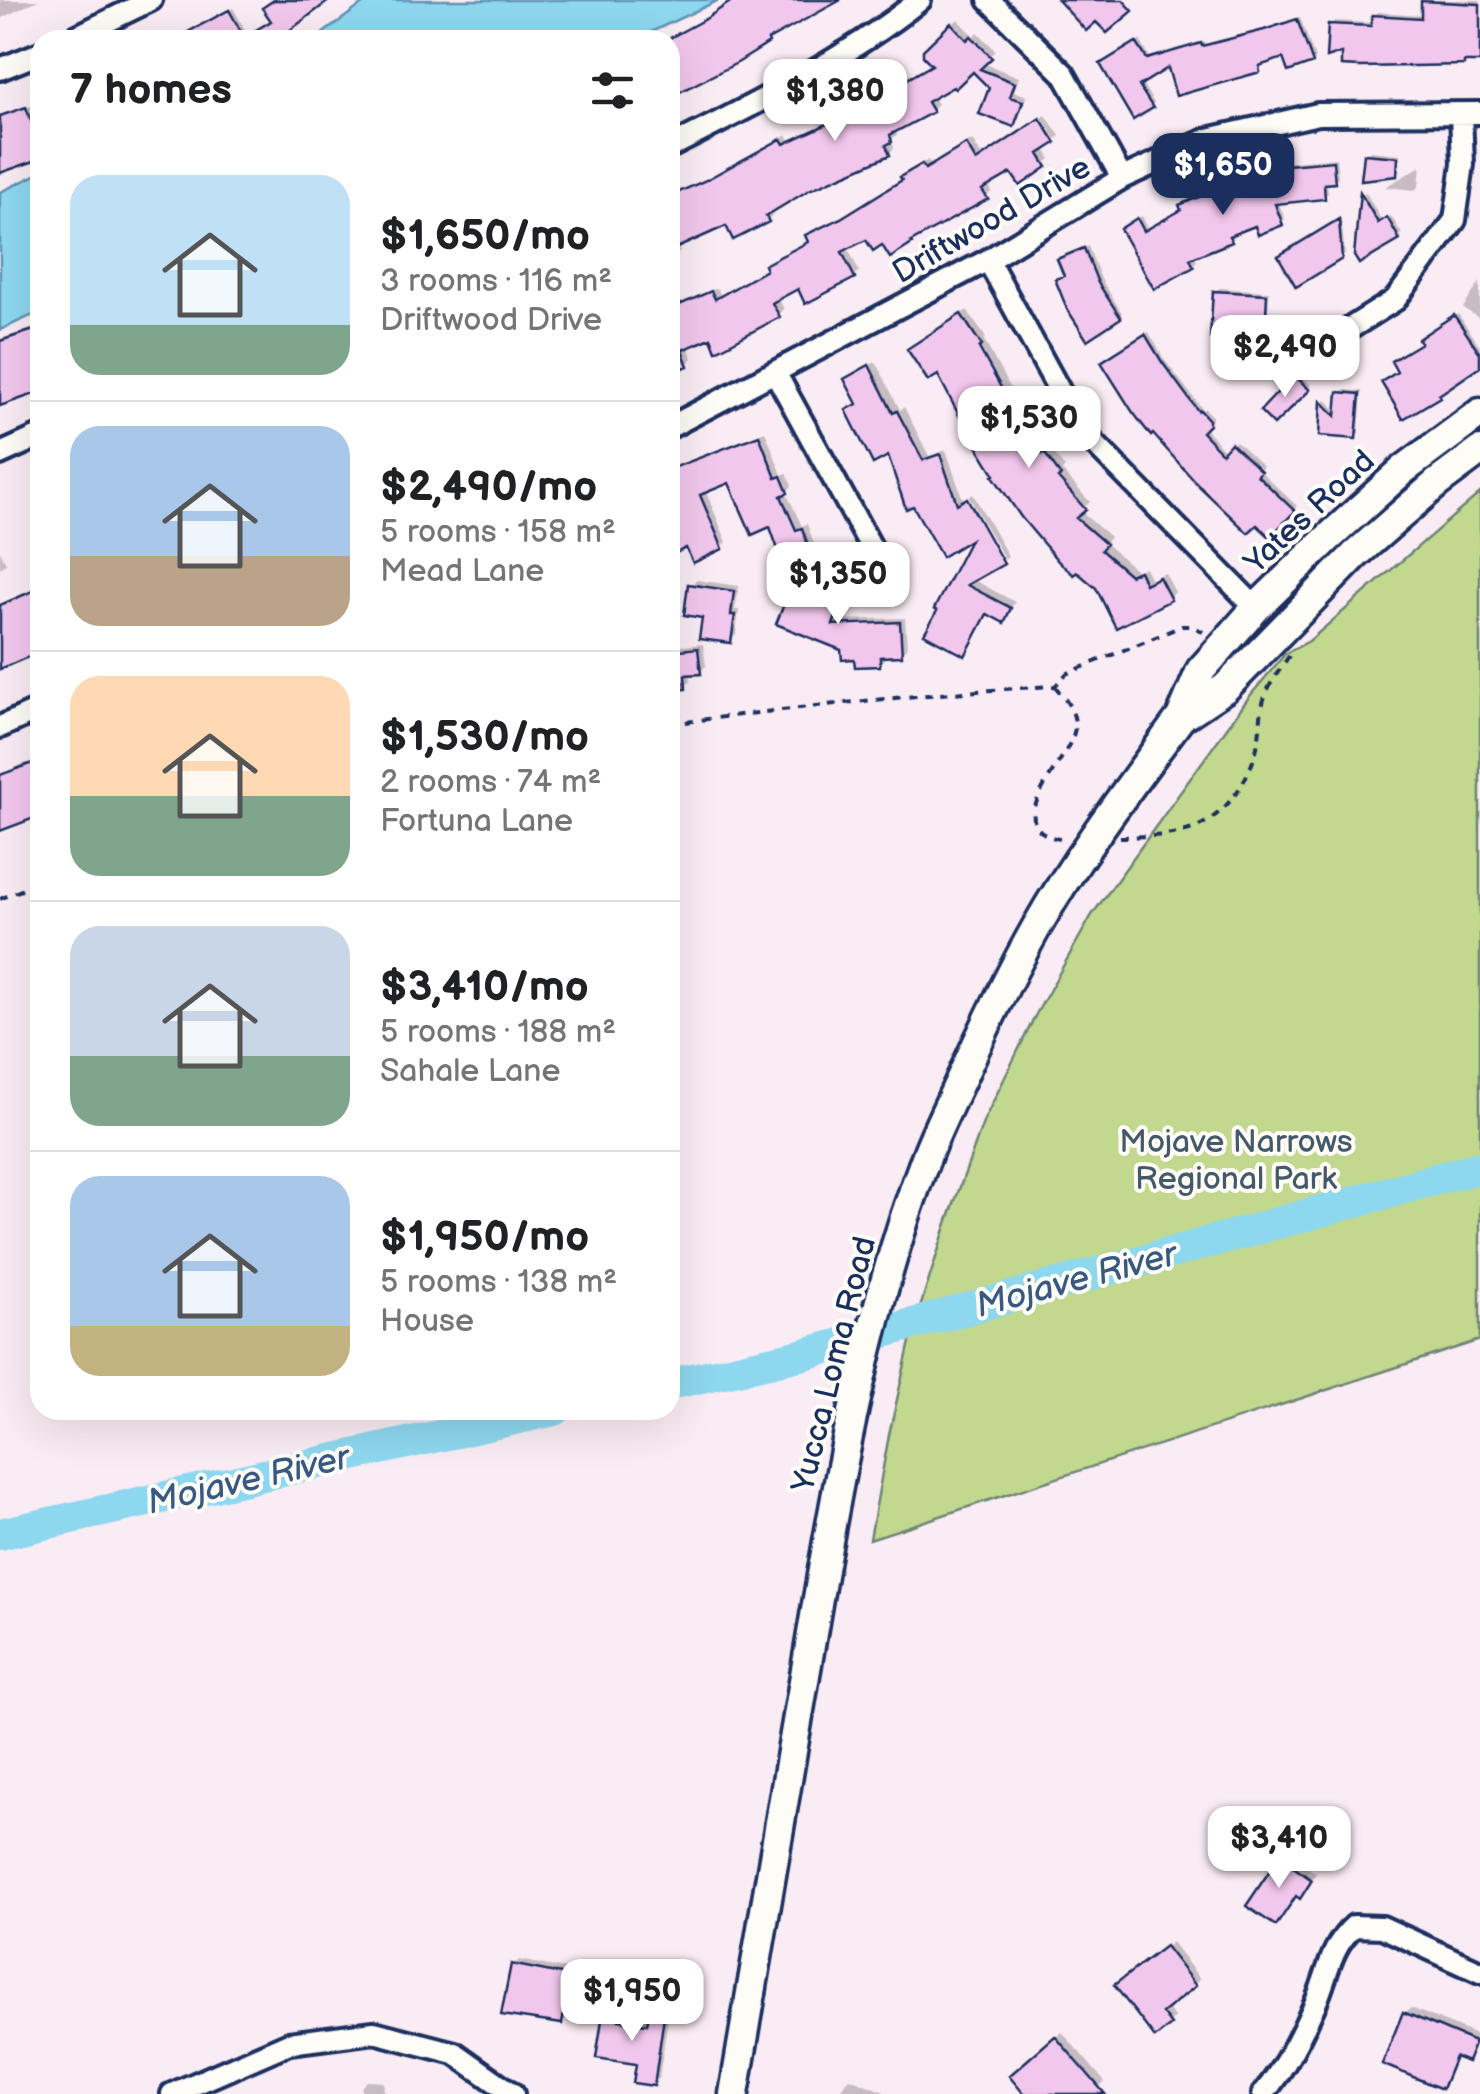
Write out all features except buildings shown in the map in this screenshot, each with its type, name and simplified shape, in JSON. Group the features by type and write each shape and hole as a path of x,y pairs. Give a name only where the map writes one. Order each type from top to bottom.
{"main road":[{"name":"Yates Road","path":"1247,618 1404,470 1480,413"},
{"name":"Yates Road","path":"1242,669 1354,555 1480,450"},
{"name":"Yucca Loma Road","path":"734,2094 846,1445 877,1309 906,1215 957,1087 1037,926 1181,716 1201,670 1247,618"},
{"name":"Yucca Loma Road","path":"1181,716 1225,688 1242,669"}],"street":[{"path":"90,30 151,0"},
{"path":"680,142 882,30 920,0"},
{"path":"989,0 1064,74 1122,178"},
{"path":"0,69 30,57"},
{"name":"Driftwood Drive","path":"680,422 988,260 1122,178 1208,139 1318,114 1471,114"},
{"path":"1341,334 1395,300 1456,220 1471,114"},
{"path":"988,260 1081,430 1247,618"},
{"path":"775,372 876,556"},
{"path":"0,454 30,440"},
{"path":"0,727 30,714"},
{"path":"1262,2094 1291,2053 1317,2001 1340,1939 1354,1926 1382,1926 1480,1972"},
{"path":"172,2094 289,2042 374,2032 455,2053 513,2094"}],"path":[{"path":"680,723 785,709 1055,686 1066,674 1182,626 1193,626 1202,632"},
{"path":"0,898 30,886"}],"green space":[{"name":"Mojave Narrows Regional Park","path":"1480,493 1480,1340 870,1539 912,1333 946,1226 984,1120 1035,1016 1092,915 1249,697 1285,654 1309,641"}],"water":[{"path":"368,0 719,0 655,30 328,30"},
{"path":"30,178 30,316 0,330 0,192"}],"waterway":[{"name":"Mojave River","path":"680,1382 801,1355 1480,1167"},
{"name":"Mojave River","path":"0,1534 510,1420"}]}
